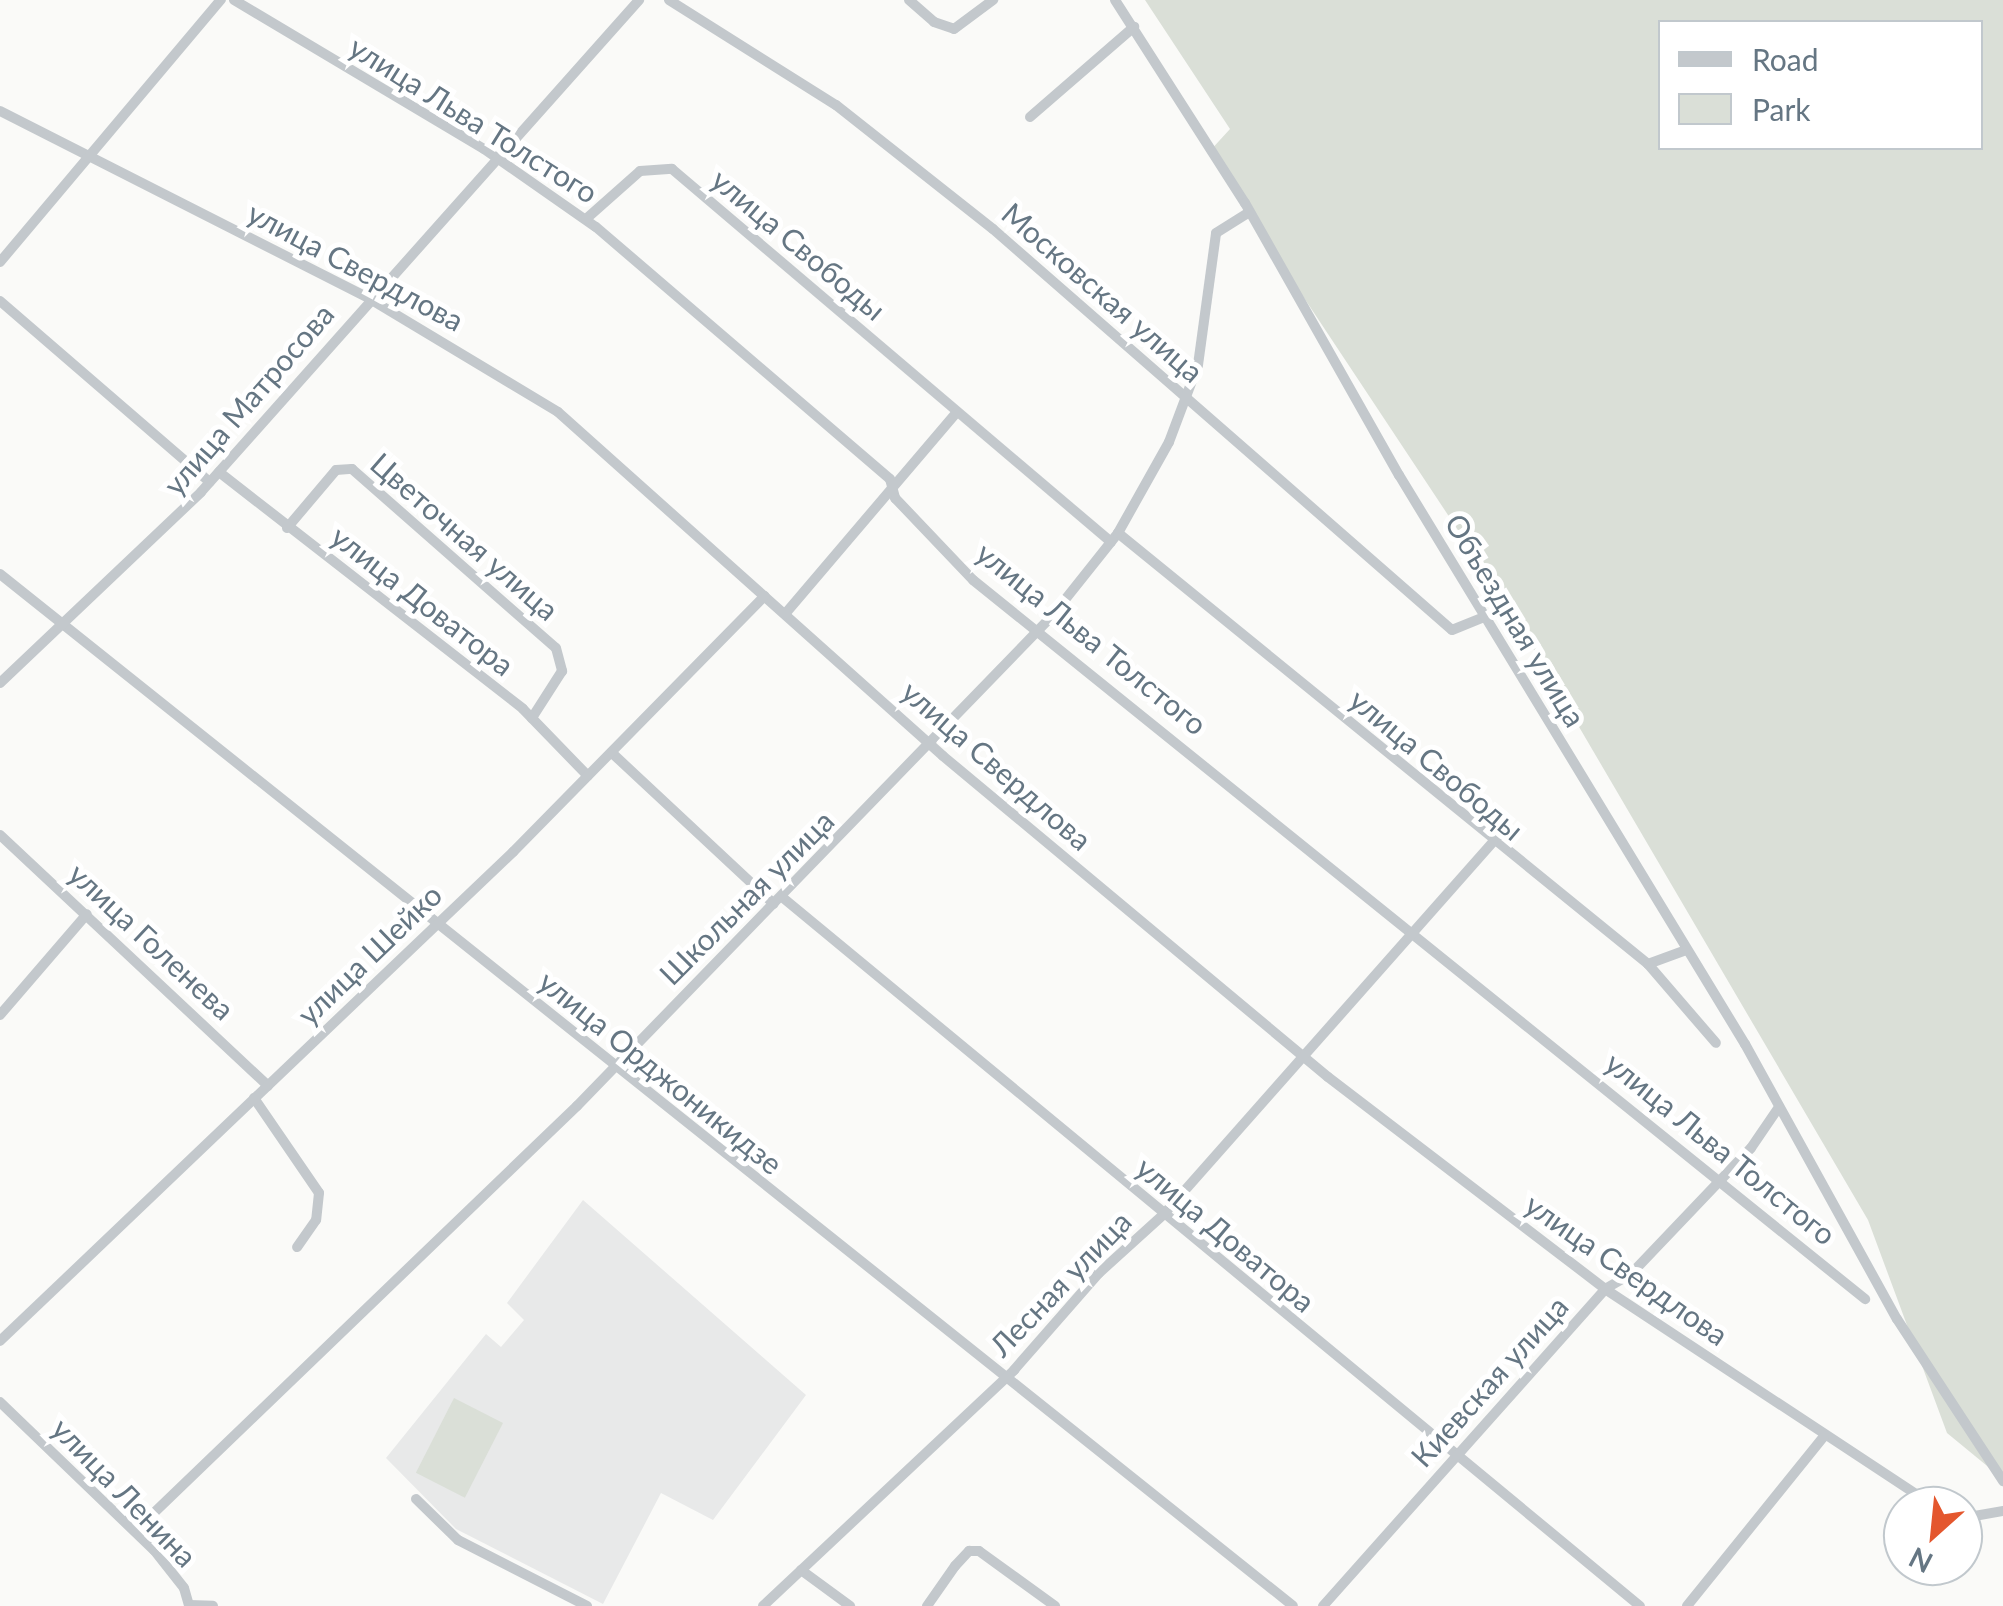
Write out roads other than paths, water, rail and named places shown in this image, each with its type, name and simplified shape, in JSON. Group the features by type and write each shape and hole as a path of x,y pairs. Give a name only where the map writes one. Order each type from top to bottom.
{"street":[{"path":"0,262 90,161 221,0"},
{"name":"улица Льва Толстого","path":"234,0 502,161 586,219 892,486 894,498 973,580 1040,629 1417,932 1865,1299"},
{"name":"улица Матросова","path":"0,683 210,482 370,299 502,161 639,0"},
{"name":"Московская улица","path":"669,0 848,114 993,229 1452,630 1486,616"},
{"path":"908,0 934,22 954,30 994,0"},
{"name":"Объездная улица","path":"1115,0 1249,212 1779,1107 1897,1320 2003,1481"},
{"path":"1030,117 1134,27"},
{"name":"улица Свердлова","path":"0,111 90,161 370,299 558,412 932,746 1304,1057 1605,1289 1903,1486"},
{"name":"улица Свободы","path":"586,219 640,171 667,167 957,412 1648,964 1716,1042"},
{"name":"Школьная улица","path":"134,1531 615,1066 932,746 1040,629 1114,537 1186,399 1202,344 1216,233 1249,212"},
{"path":"0,302 210,482"},
{"path":"785,614 957,412"},
{"name":"Цветочная улица","path":"287,528 336,470 352,469 556,648 562,671 532,718"},
{"name":"улица Доватора","path":"219,472 532,718 588,776"},
{"name":"улица Орджоникидзе","path":"0,574 1293,1606"},
{"name":"улица Шейко","path":"0,1342 437,924 765,596"},
{"name":"улица Доватора","path":"612,753 778,901 1640,1606"},
{"name":"улица Голенева","path":"0,834 268,1086"},
{"name":"Лесная улица","path":"763,1606 1004,1378 1098,1273 1163,1215 1417,932 1492,842"},
{"path":"0,1015 87,914"},
{"path":"1648,964 1686,950"},
{"path":"254,1098 319,1193 316,1220 297,1247"},
{"name":"Киевская улица","path":"1323,1606 1605,1289 1631,1274 1719,1181 1779,1107"},
{"name":"улица Ленина","path":"0,1402 178,1578 190,1606 212,1606"},
{"path":"1687,1606 1824,1436"},
{"path":"416,1500 458,1540 587,1606"},
{"path":"927,1606 969,1551 979,1550 1055,1606"},
{"path":"801,1570 850,1606"}]}
